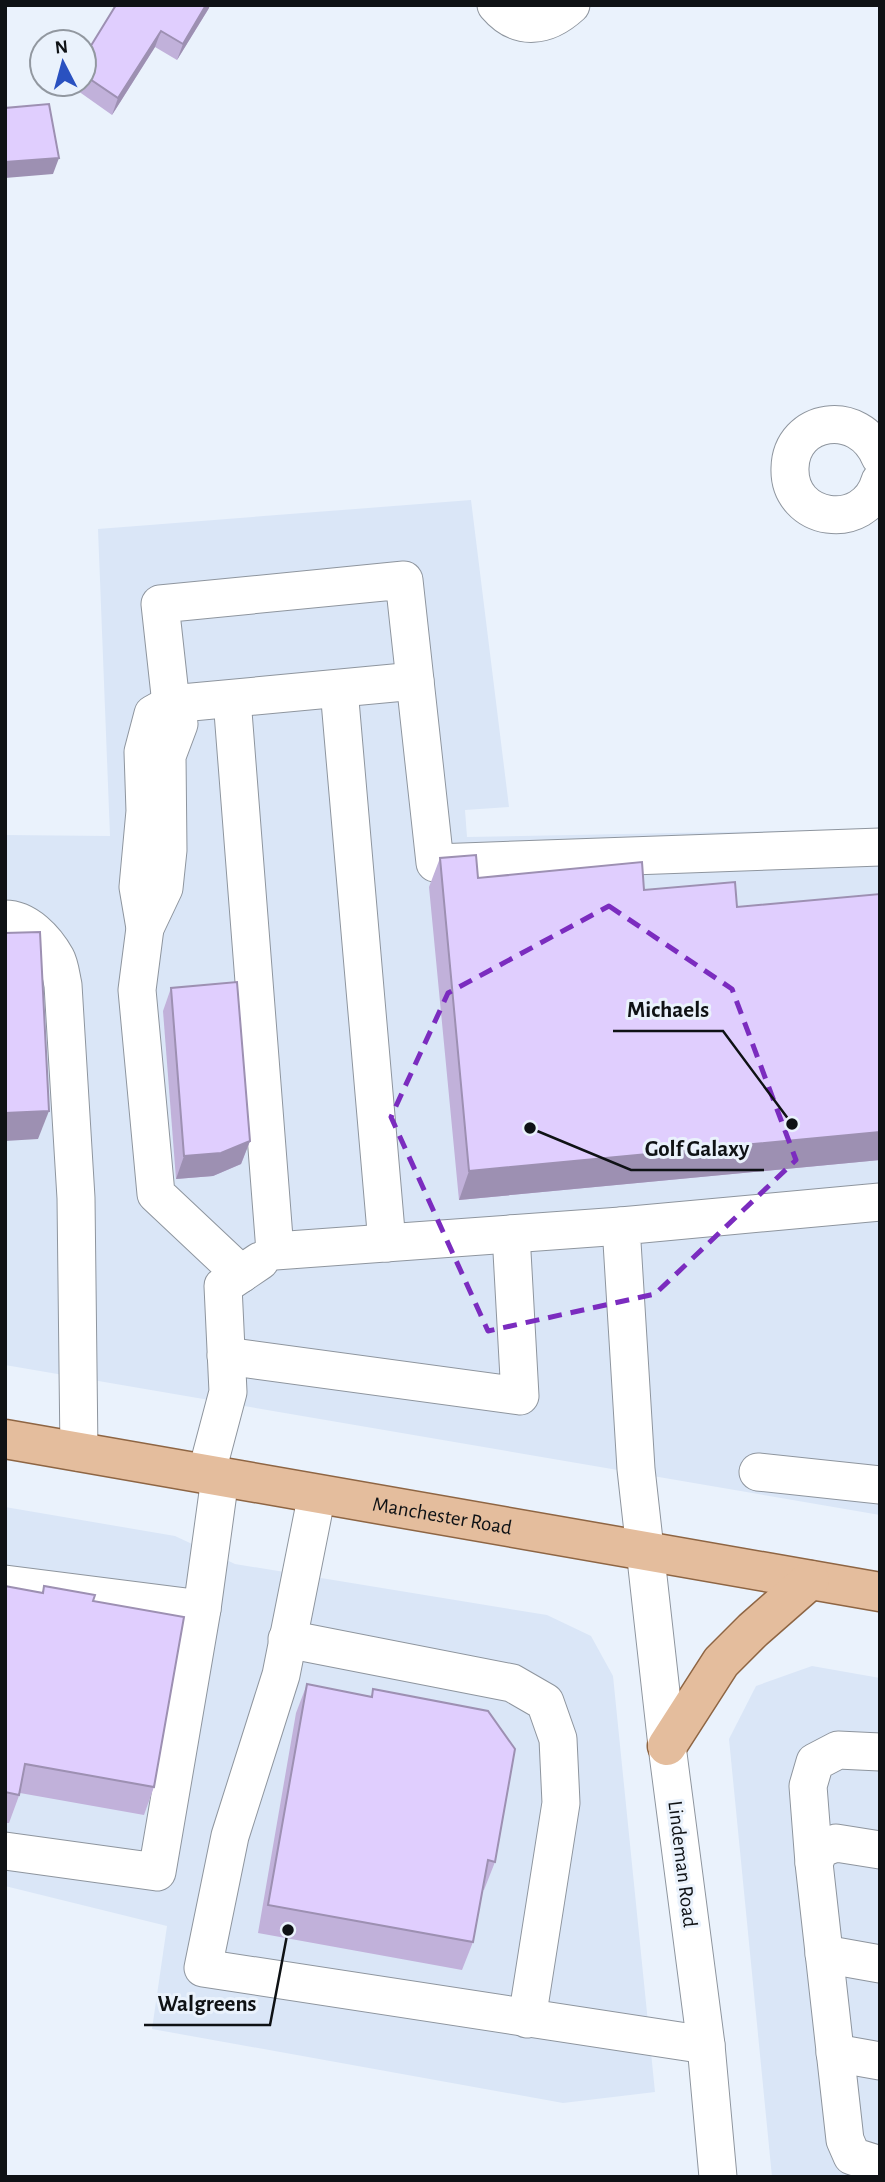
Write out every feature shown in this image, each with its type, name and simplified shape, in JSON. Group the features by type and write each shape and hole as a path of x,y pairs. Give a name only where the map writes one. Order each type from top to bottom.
{"main road":[{"name":"Manchester Road","path":"5,1439 880,1592"},
{"path":"667,1746 721,1662 810,1580"}],"street":[{"path":"496,5 505,15 522,22 540,23 558,17 571,5"},
{"path":"880,457 870,439 856,428 839,424 821,426 805,435 794,449 790,467 792,485 801,500 815,511 832,516 850,513 866,504 877,490 880,481"},
{"path":"171,704 160,604 404,580 435,863 880,847"},
{"path":"241,1274 156,1194 137,990 145,928 138,887 145,811 142,752 153,714 171,704 415,681"},
{"path":"339,689 387,1243"},
{"path":"232,699 275,1251"},
{"path":"5,919 15,919 39,934 57,960 63,985 76,1198 79,1452"},
{"path":"5,1851 157,1872 202,1609 213,1476 228,1392 223,1286 275,1251 621,1226 880,1202"},
{"name":"Lindeman Road","path":"621,1226 636,1469 667,1746 720,2169"},
{"path":"226,1356 520,1396 512,1234"},
{"path":"758,1472 880,1485"},
{"path":"317,1494 281,1675 230,1836 203,1968 706,2045"},
{"path":"5,1584 202,1609"},
{"path":"287,1639 512,1683 545,1702 558,1739 561,1803 527,2019"},
{"path":"880,1752 838,1750 815,1762 807,1786 845,2140 852,2156 880,2165"},
{"path":"814,1863 820,1849 836,1843 880,1850"},
{"path":"824,1954 880,1964"},
{"path":"835,2053 880,2061"}],"highlighted area":[{"path":"609,906 732,989 796,1160 655,1294 488,1331 391,1117 448,993"}],"shaded area":[{"path":"471,500 509,807 465,810 467,837 880,829 880,1515 5,1365 5,835 110,836 98,529"},
{"path":"5,1507 175,1536 235,1564 547,1615 591,1636 613,1676 655,2092 563,2103 152,2029 167,1926 5,1886"},
{"path":"812,1666 880,1678 880,2177 772,2177 729,1739 756,1686"}],"building":[{"path":"116,5 206,5 183,44 161,31 118,98 98,84 98,34"},
{"path":"49,104 59,158 5,162 5,108"},
{"path":"476,855 478,878 642,862 644,890 735,882 737,907 880,894 880,1132 469,1171 440,858"},
{"path":"40,932 49,1111 5,1113 5,933"},
{"path":"237,982 250,1141 221,1153 184,1156 171,988"},
{"path":"5,1586 43,1593 44,1586 95,1595 93,1601 184,1617 154,1787 25,1764 19,1795 5,1792"},
{"path":"307,1684 372,1697 373,1689 488,1711 515,1749 495,1862 488,1860 473,1942 268,1905"}],"place":[{"name":"Michaels","path":"792,1124"},
{"name":"Golf Galaxy","path":"530,1128"},
{"name":"Walgreens","path":"288,1930"}]}
